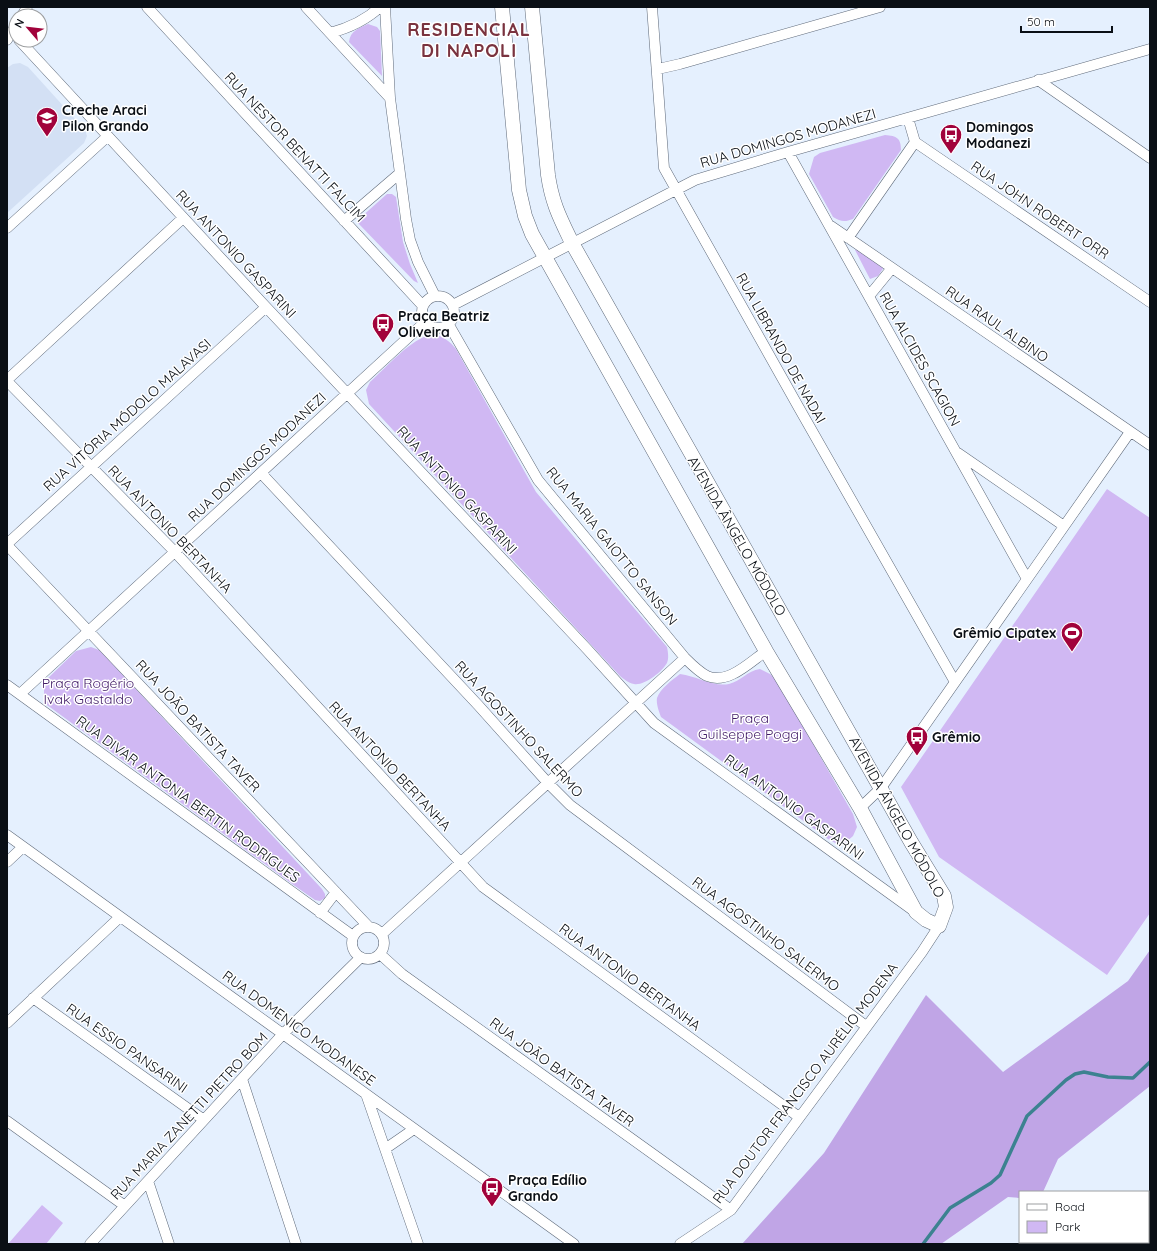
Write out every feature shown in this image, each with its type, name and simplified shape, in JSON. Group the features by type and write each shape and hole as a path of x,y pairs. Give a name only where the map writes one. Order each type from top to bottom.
{"street":[{"name":"RUA NESTOR BENATTI FALCIM","path":"147,7 423,306"},
{"path":"306,7 390,98"},
{"path":"330,33 354,25 365,19 380,7"},
{"path":"385,7 390,98 406,219 410,240 418,262 435,296"},
{"name":"AVENIDA ÂNGELO MÓDOLO","path":"502,7 519,190 525,216 532,234 766,651 860,808 916,912 926,920 939,926 946,907 944,896 911,842 572,243 555,208 550,193 532,7"},
{"name":"RUA LIBRANDO DE NADAI","path":"652,7 658,69 664,168 955,682"},
{"path":"658,69 880,7"},
{"name":"RUA ANTONIO GASPARINI","path":"26,48 654,723 916,912"},
{"name":"RUA DOMINGOS MODANEZI","path":"453,305 695,180 1150,48"},
{"path":"1038,80 1150,158"},
{"path":"848,238 915,142 908,118"},
{"path":"7,228 108,136"},
{"name":"RUA JOHN ROBERT ORR","path":"915,142 1150,302"},
{"name":"RUA ALCIDES SCAGION","path":"788,152 1027,579"},
{"path":"344,221 400,173"},
{"path":"7,381 183,218"},
{"name":"RUA RAUL ALBINO","path":"829,225 1150,445"},
{"path":"869,296 892,268"},
{"path":"435,296 446,298 453,305 454,316 449,325 434,328 425,322 423,317 423,306 430,298 435,296"},
{"name":"RUA VITÓRIA MÓDOLO MALAVASI","path":"7,544 266,307"},
{"name":"RUA DOMINGOS MODANEZI","path":"20,694 425,322"},
{"name":"RUA MARIA GAIOTTO SANSON","path":"449,325 538,480 685,658 707,676 720,678 732,675 766,651"},
{"name":"RUA ANTONIO BERTANHA","path":"7,381 175,552 482,887 799,1117"},
{"path":"860,808 881,788 1130,432"},
{"path":"956,452 1064,526"},
{"name":"RUA AGOSTINHO SALERMO","path":"260,473 570,805 866,1026"},
{"name":"RUA JOÃO BATISTA TAVER","path":"7,544 368,926"},
{"path":"382,934 685,658"},
{"name":"RUA DIVAR ANTONIA BERTIN RODRIGUES","path":"7,685 353,936"},
{"name":"RUA DOMENICO MODANESE","path":"7,835 574,1244"},
{"path":"7,862 23,847"},
{"path":"320,912 336,892"},
{"path":"7,1023 120,917"},
{"path":"368,926 378,930 382,934 384,944 380,954 371,959 361,958 354,951 352,941 353,936 359,929 368,926"},
{"name":"RUA DOUTOR FRANCISCO AURÉLIO MODENA","path":"680,1244 730,1210 939,926"},
{"name":"RUA JOÃO BATISTA TAVER","path":"380,954 409,979 730,1210"},
{"name":"RUA MARIA ZANETTI PIETRO BOM","path":"90,1244 283,1034 361,958"},
{"name":"RUA ESSIO PANSARINI","path":"33,998 204,1120"},
{"path":"242,1079 296,1244"},
{"path":"366,1094 418,1244"},
{"path":"7,1121 124,1206"},
{"path":"385,1149 414,1129"},
{"path":"148,1181 169,1244"}],"shaded area":[{"name":"Creche Araci Pilon Grando","path":"20,63 28,67 85,130 87,136 84,143 7,213 7,68 13,64"},
{"path":"1150,950 1150,1086 1058,1159 1043,1191 1019,1191 1019,1198 1008,1197 941,1244 742,1244 824,1153 926,995 1003,1072 1128,981"}],"green space":[{"path":"368,24 377,27 380,31 382,76 349,42 353,33"},
{"path":"885,135 898,138 901,150 853,219 848,221 838,220 833,217 809,174 814,157 820,153"},
{"path":"387,194 392,194 396,197 403,242 418,283 414,281 358,223 360,218"},
{"path":"857,249 884,267 878,276 870,279 855,250"},
{"path":"433,334 446,339 456,349 536,492 667,647 668,657 665,667 648,681 634,684 628,682 620,676 369,404 366,390 370,382 408,347 416,341"},
{"name":"Grêmio Cipatex","path":"1107,489 1150,518 1150,913 1107,975 939,857 901,787"},
{"name":"Praça Rogério Ivak Gastaldo","path":"91,647 99,650 106,657 322,889 325,894 325,898 320,901 315,900 47,705 44,696 46,680 76,651"},
{"name":"Praça Guilseppe Poggi","path":"760,669 776,679 853,814 857,827 853,836 845,843 837,844 828,839 661,717 657,705 657,698 663,688 680,674 723,685 733,683 751,672"},
{"path":"42,1205 63,1223 46,1244 8,1244"}],"waterway":[{"path":"923,1244 950,1208 991,1183 1000,1175 1027,1116 1066,1080 1075,1074 1084,1072 1108,1077 1133,1078 1150,1062"}],"place":[{"name":"Creche Araci Pilon Grando","path":"47,138"},
{"name":"Domingos Modanezi","path":"951,154"},
{"name":"Praça Beatriz Oliveira","path":"383,344"},
{"name":"Grêmio Cipatex","path":"1072,652"},
{"name":"Grêmio","path":"917,756"},
{"name":"Praça Edílio Grando","path":"492,1208"}],"district":[{"name":"RESIDENCIAL DI NAPOLI","path":"469,40"}]}
